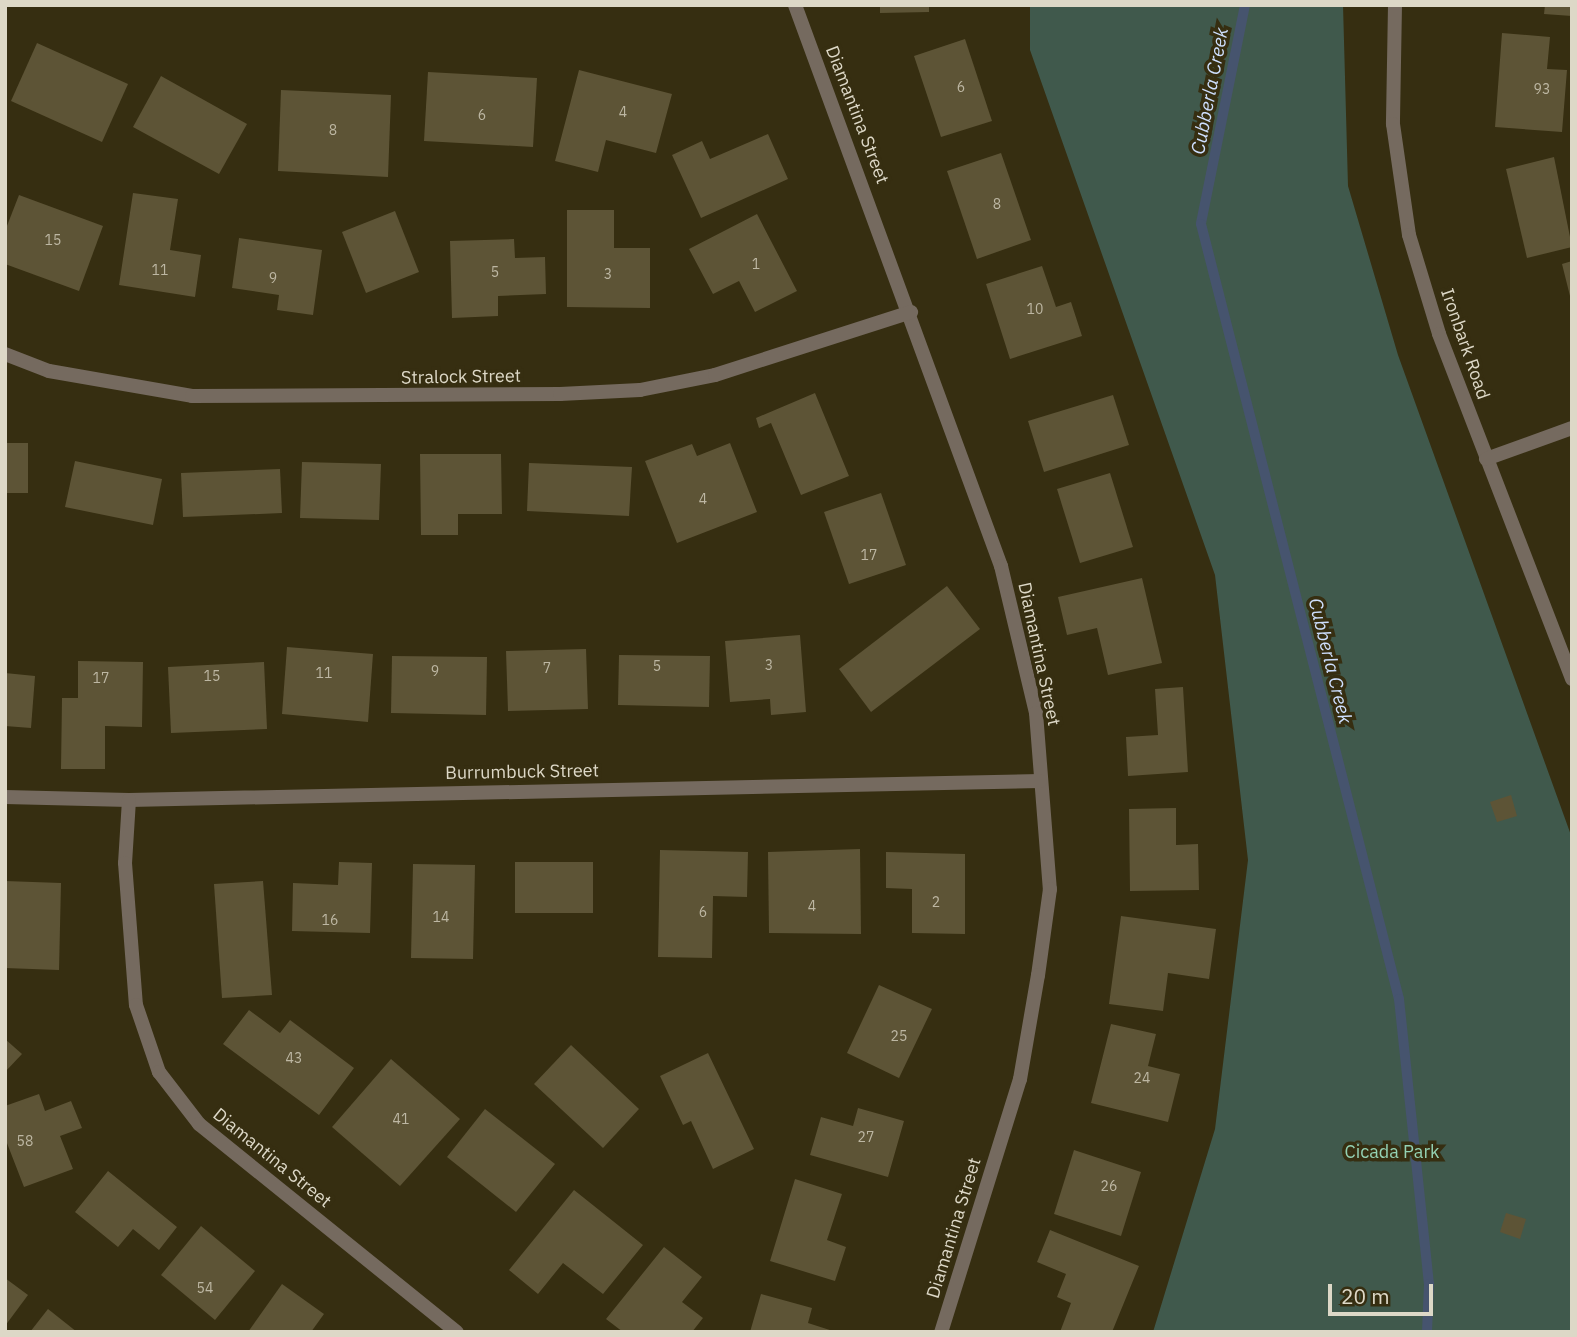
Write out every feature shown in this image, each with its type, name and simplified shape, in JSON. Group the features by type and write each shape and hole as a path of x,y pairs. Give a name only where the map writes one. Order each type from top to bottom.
{"street":[{"name":"Diamantina Street","path":"795,5 911,312 1001,566 1036,713 1050,889 1025,1053 941,1332"},
{"name":"Ironbark Road","path":"1395,5 1393,124 1409,234 1439,334 1572,679"},
{"name":"Stralock Street","path":"5,354 49,371 192,396 600,392 715,375 911,312"},
{"path":"1486,459 1572,428"},
{"name":"Burrumbuck Street","path":"5,797 129,800 1040,781"},
{"name":"Diamantina Street","path":"129,800 125,863 135,1005 159,1072 199,1124 457,1332"}],"green space":[{"name":"Cicada Park","path":"1030,5 1343,5 1348,186 1398,355 1572,838 1572,1332 1153,1332 1215,1129 1248,860 1215,575 1030,50"}],"building":[{"path":"880,5 929,5 929,12 880,13"},
{"path":"1545,5 1572,5 1572,16 1544,14"},
{"path":"1502,33 1550,37 1547,69 1567,70 1562,132 1495,127"},
{"path":"965,39 992,121 941,137 914,56"},
{"path":"37,43 128,84 102,142 11,101"},
{"path":"579,70 672,94 656,153 606,140 598,172 555,161"},
{"path":"428,72 537,78 533,147 424,141"},
{"path":"161,76 247,124 219,174 133,127"},
{"path":"281,90 391,95 388,177 278,171"},
{"path":"768,134 788,179 701,218 672,155 702,141 710,159"},
{"path":"1001,153 1031,240 977,259 947,171"},
{"path":"1554,157 1572,247 1527,258 1506,169"},
{"path":"133,193 178,199 170,250 201,255 195,297 119,285"},
{"path":"19,195 103,226 79,291 5,264 5,231"},
{"path":"567,210 614,210 614,248 650,248 650,308 567,307"},
{"path":"395,211 419,272 366,293 342,232"},
{"path":"757,214 797,291 755,312 739,281 713,294 689,249"},
{"path":"239,238 322,250 313,315 277,310 279,295 232,288"},
{"path":"514,239 515,258 545,257 546,294 498,296 498,316 452,318 450,241"},
{"path":"1572,261 1572,300 1571,300 1562,264"},
{"path":"1042,266 1056,307 1071,302 1082,336 1010,359 986,284"},
{"path":"815,393 849,476 801,495 771,423 759,428 756,418"},
{"path":"1113,395 1129,445 1044,472 1028,421"},
{"path":"5,443 28,443 28,493 5,493"},
{"path":"730,443 757,512 677,543 645,461 692,444 697,456"},
{"path":"420,454 501,454 502,514 458,514 458,535 421,535"},
{"path":"75,461 162,479 153,525 65,507"},
{"path":"302,462 381,464 379,520 300,518"},
{"path":"529,463 632,467 629,516 527,511"},
{"path":"280,469 282,513 183,517 181,473"},
{"path":"1110,473 1133,547 1080,563 1057,489"},
{"path":"881,493 906,565 849,584 824,512"},
{"path":"1142,578 1162,663 1108,675 1097,628 1067,635 1058,597"},
{"path":"947,586 980,629 871,712 839,669"},
{"path":"800,635 806,712 771,715 770,699 730,702 725,641"},
{"path":"287,647 373,654 368,722 282,714"},
{"path":"586,649 588,709 508,711 506,651"},
{"path":"619,655 710,656 709,707 618,705"},
{"path":"392,656 487,657 486,715 391,713"},
{"path":"78,661 143,662 142,727 105,726 105,769 61,769 62,698 78,698"},
{"path":"264,662 267,729 171,733 168,667"},
{"path":"5,673 35,676 31,728 5,726"},
{"path":"1183,687 1188,772 1128,776 1126,737 1158,735 1155,689"},
{"path":"1511,795 1517,816 1497,822 1490,802"},
{"path":"1176,808 1176,845 1198,844 1199,890 1130,891 1129,809"},
{"path":"860,849 861,934 769,933 768,852"},
{"path":"660,850 748,852 747,897 713,896 712,958 658,957"},
{"path":"886,852 965,854 965,934 912,933 912,889 886,888"},
{"path":"339,862 372,863 370,933 292,931 293,883 338,885"},
{"path":"515,862 593,862 593,913 515,913"},
{"path":"413,864 475,865 473,959 411,958"},
{"path":"5,881 61,883 59,970 5,968"},
{"path":"263,881 272,995 222,998 214,884"},
{"path":"1121,916 1216,929 1209,979 1168,973 1163,1011 1109,1004"},
{"path":"879,985 932,1009 899,1078 847,1053"},
{"path":"249,1010 280,1033 290,1020 354,1068 319,1115 223,1044"},
{"path":"1111,1024 1156,1034 1148,1066 1180,1074 1168,1122 1091,1103"},
{"path":"5,1039 22,1054 5,1072"},
{"path":"571,1045 639,1109 603,1148 534,1084"},
{"path":"708,1053 754,1149 713,1169 691,1121 683,1125 660,1076"},
{"path":"391,1059 460,1119 400,1186 332,1127"},
{"path":"39,1094 45,1111 71,1101 82,1128 60,1136 73,1169 24,1187 5,1138 5,1106"},
{"path":"858,1108 904,1121 888,1177 810,1155 821,1117 853,1126"},
{"path":"485,1109 555,1164 516,1212 447,1157"},
{"path":"1074,1150 1141,1172 1121,1236 1054,1214"},
{"path":"108,1171 177,1227 159,1250 133,1229 118,1247 75,1212"},
{"path":"795,1179 842,1194 827,1240 846,1247 835,1281 770,1261"},
{"path":"574,1190 643,1245 603,1294 563,1263 538,1294 509,1270"},
{"path":"1506,1213 1526,1219 1520,1239 1500,1232"},
{"path":"201,1226 255,1271 215,1320 161,1275"},
{"path":"1050,1230 1139,1266 1112,1332 1060,1332 1071,1303 1057,1297 1066,1274 1037,1262"},
{"path":"664,1247 702,1277 682,1302 703,1318 692,1332 623,1332 606,1319"},
{"path":"5,1278 28,1295 5,1326"},
{"path":"282,1284 324,1314 311,1332 248,1332"},
{"path":"761,1294 812,1308 808,1323 836,1332 750,1332"},
{"path":"48,1309 77,1332 30,1332"}],"waterway":[{"name":"Cubberla Creek","path":"1245,5 1201,224 1399,999 1429,1284 1427,1332"}]}
